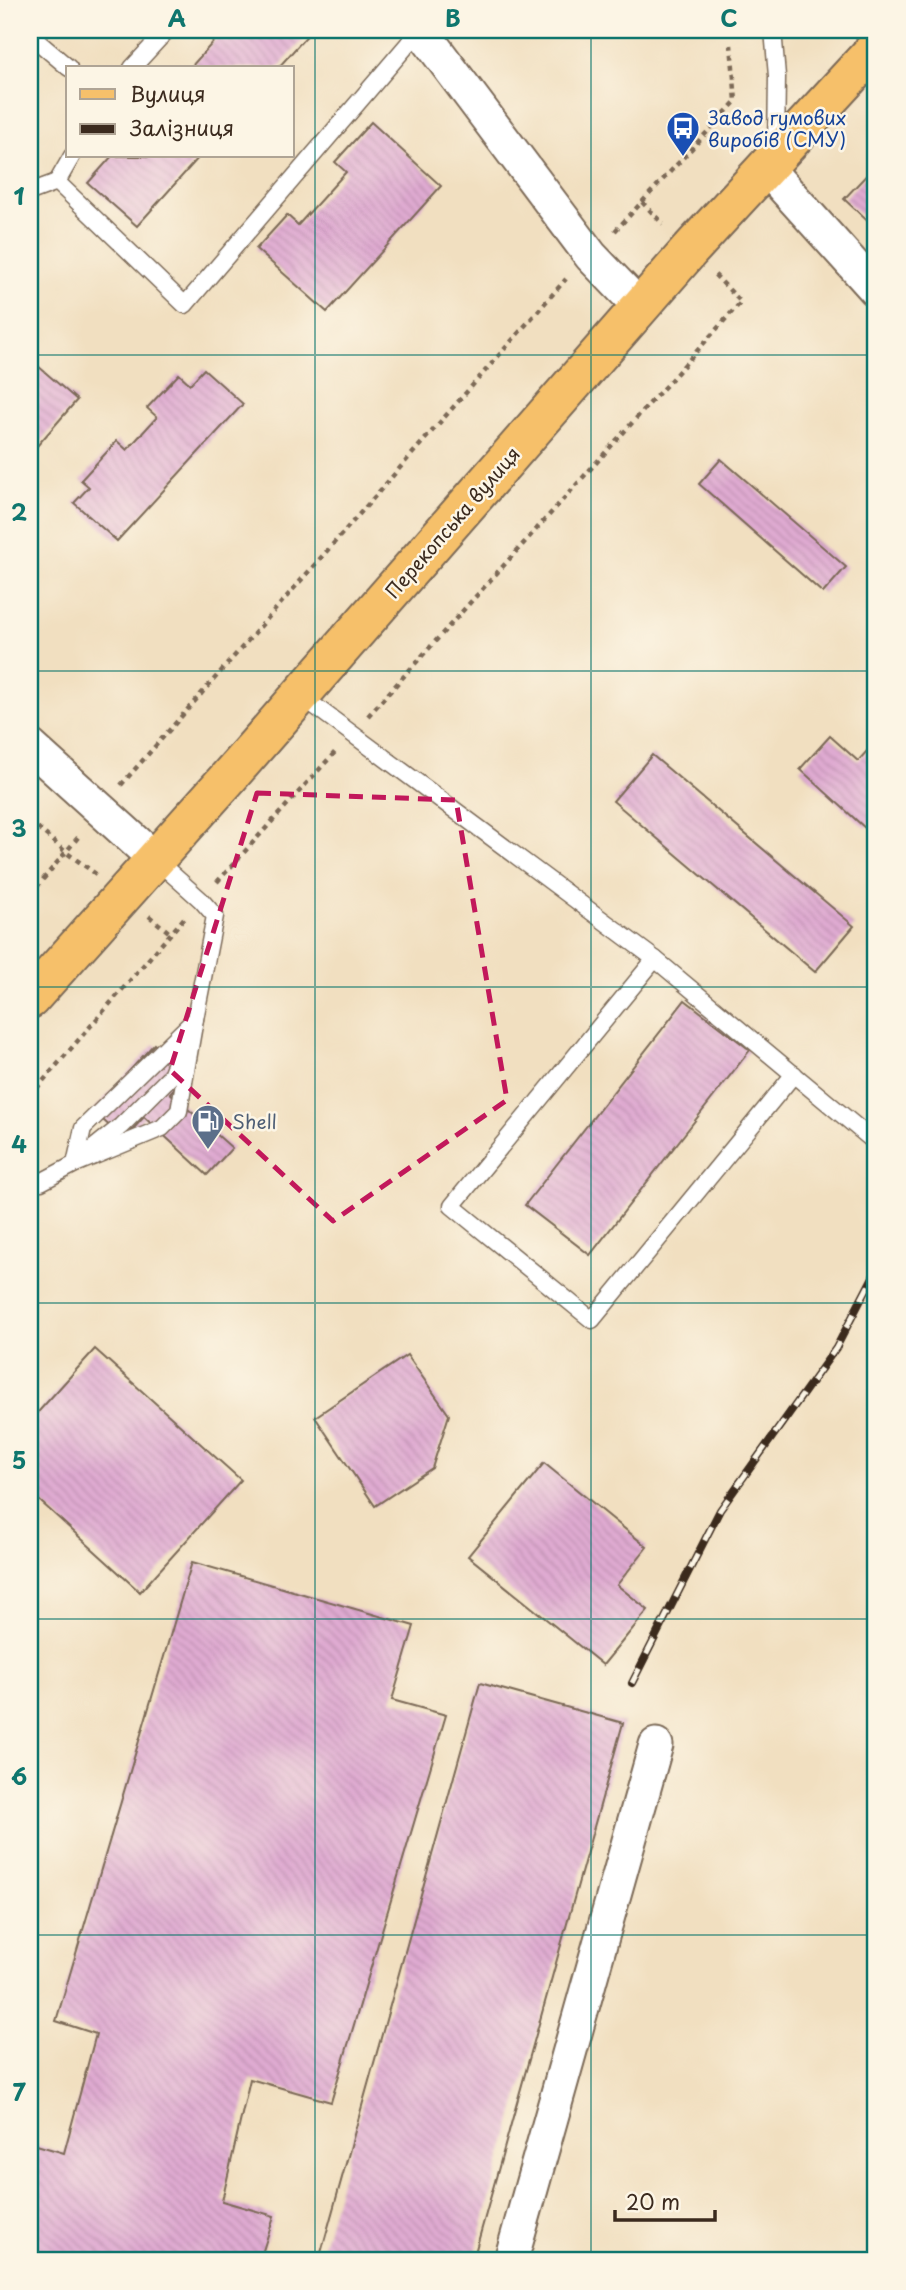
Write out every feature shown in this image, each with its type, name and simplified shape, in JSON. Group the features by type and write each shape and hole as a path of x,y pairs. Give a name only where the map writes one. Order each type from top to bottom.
{"main road":[{"name":"Перекопська вулиця","path":"30,999 227,779 691,250 876,48"}],"street":[{"path":"420,30 591,256 641,309"},
{"path":"771,163 876,290"},
{"path":"30,746 154,858"},
{"path":"511,2260 656,1745"}],"lane":[{"path":"134,66 167,30"},
{"path":"57,182 185,304 420,30"},
{"path":"771,163 777,75 775,30"},
{"path":"30,35 67,66"},
{"path":"30,192 57,182 71,158"},
{"path":"300,695 655,959 876,1143"},
{"path":"30,1183 41,1182 75,1164 162,1128 179,1111 215,916 154,858"},
{"path":"655,959 452,1206 592,1320 794,1074"},
{"path":"75,1164 83,1128 195,1019"},
{"path":"75,1164 121,1126 170,1077 195,1019"}],"path":[{"path":"806,37 813,30"},
{"path":"30,895 67,853 100,808 568,277 591,256 736,101 731,45"},
{"path":"642,202 663,224"},
{"path":"30,1096 201,900 741,302 714,274"},
{"path":"30,821 67,853"}],"highlighted area":[{"path":"257,793 456,800 507,1100 333,1221 170,1070"}],"building":[{"path":"224,30 312,30 280,66 192,66"},
{"path":"371,122 441,186 327,312 256,249 287,215 298,225 346,172 335,162"},
{"path":"110,158 198,158 137,226 88,183"},
{"path":"876,165 876,229 844,199"},
{"path":"30,359 77,400 30,454"},
{"path":"204,369 243,404 117,541 74,503 89,487 81,480 117,441 127,450 157,417 147,408 179,374 190,384"},
{"path":"721,459 846,567 823,593 699,484"},
{"path":"830,736 858,761 876,741 876,815 865,828 800,769"},
{"path":"652,755 854,926 815,972 613,801"},
{"path":"685,1000 750,1050 590,1255 525,1205"},
{"path":"154,1044 187,1074 170,1093 232,1148 207,1175 144,1117 124,1139 93,1111"},
{"path":"95,1349 241,1480 140,1592 30,1492 30,1421"},
{"path":"407,1355 449,1415 432,1468 375,1506 315,1417"},
{"path":"544,1463 647,1547 617,1585 648,1610 603,1665 468,1556"},
{"path":"192,1562 414,1626 392,1700 446,1715 331,2102 250,2079 222,2201 274,2216 260,2260 41,2260 42,2257 30,2253 30,2143 64,2153 96,2034 56,2021"},
{"path":"480,1683 623,1723 473,2260 319,2260"}],"railway":[{"path":"632,1683 720,1510 836,1348 876,1271"}],"place":[{"name":"Завод гумових виробів (СМУ)","path":"683,158"},
{"name":"Shell","path":"208,1151"}]}
